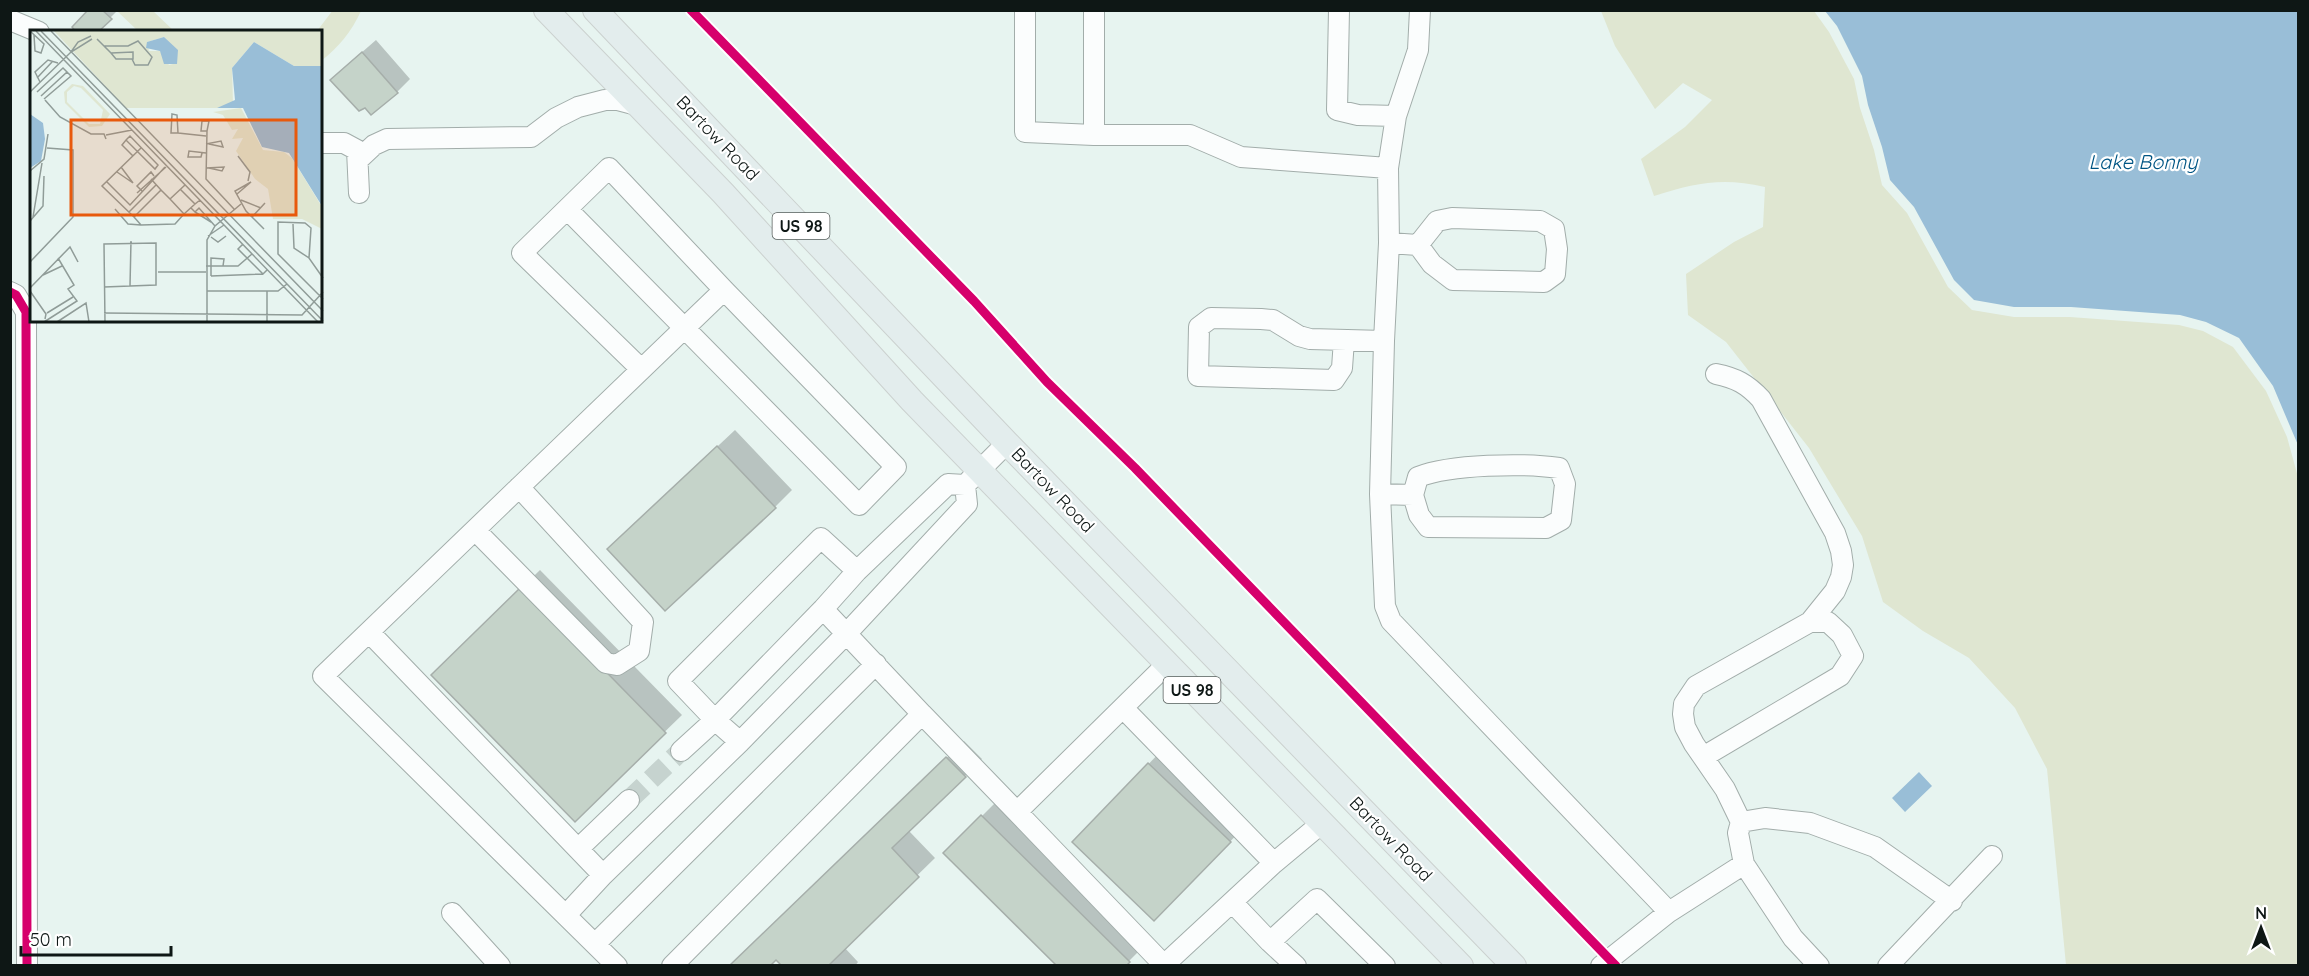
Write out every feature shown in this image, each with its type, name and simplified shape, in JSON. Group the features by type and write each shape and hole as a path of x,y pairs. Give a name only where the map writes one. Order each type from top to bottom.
{"main road":[{"name":"Bartow Road","path":"546,10 723,193 847,331 972,478 1167,664 1461,966"},
{"name":"Bartow Road","path":"595,10 746,167 874,305 1515,966"}],"street":[{"path":"1025,10 1025,132 1190,135 1241,157 1388,168"},
{"path":"1094,10 1094,135"},
{"path":"1339,10 1337,110 1358,115 1396,116"},
{"path":"1420,10 1418,50 1396,116 1388,168 1389,243 1380,494 1385,606 1390,621 1669,912"},
{"path":"10,20 34,30"},
{"path":"358,160 374,145 387,139 531,137 556,118 578,107 605,100 618,100 637,105"},
{"path":"322,143 344,143 357,150 359,193"},
{"path":"567,209 859,505 896,467 723,290 609,168 567,209 522,253 641,369"},
{"path":"1389,243 1418,245 1432,264 1453,280 1545,282 1555,274 1557,249 1554,229 1540,221 1452,218 1437,222 1418,245"},
{"path":"617,966 324,676 723,290"},
{"path":"10,292 16,296 26,312 27,966"},
{"path":"1344,340 1342,368 1334,380 1198,376 1199,327 1211,318 1273,320 1299,336 1310,339 1384,341"},
{"path":"1716,374 1739,380 1750,387 1761,399 1835,533 1843,564 1835,591 1810,622 1696,686 1684,704 1683,714 1686,727 1725,789 1741,822 1738,833 1744,864 1793,938 1819,966"},
{"path":"681,751 715,720 823,609 856,571 948,484 972,478 1007,443"},
{"path":"1532,464 1559,468 1565,484 1561,520 1546,528 1428,527 1419,515 1413,495 1418,477 1434,471 1532,464"},
{"path":"566,915 603,875 740,742 847,633 967,504 972,478"},
{"path":"475,530 606,663 617,665 639,651 643,622 519,487"},
{"path":"1380,494 1413,495"},
{"path":"740,742 715,720 678,681 821,538 856,571"},
{"path":"823,609 1163,965 1274,863 1322,823"},
{"path":"1703,757 1840,676 1853,656 1842,635 1828,622 1810,622"},
{"path":"369,632 603,875"},
{"path":"596,944 876,664"},
{"path":"1017,812 1167,664"},
{"path":"1123,708 1274,863"},
{"path":"672,966 922,714"},
{"path":"578,849 629,800"},
{"path":"1741,822 1765,818 1810,823 1875,848 1952,901"},
{"path":"1888,966 1952,901 1992,856"},
{"path":"1601,966 1669,912 1744,864"},
{"path":"1270,942 1317,898 1385,966"},
{"path":"1232,902 1296,966"},
{"path":"452,913 500,966"}],"green space":[{"path":"333,10 361,11 344,39 322,60 322,30 318,30"},
{"path":"117,11 153,11 173,30 137,30"},
{"path":"1601,11 1814,11 1829,32 1854,79 1882,185 1907,213 1948,287 1972,310 2014,317 2070,317 2179,325 2203,331 2233,347 2266,391 2287,437 2298,477 2298,965 2066,965 2047,769 2015,708 1969,658 1923,631 1883,602 1862,536 1809,448 1726,342 1688,315 1686,274 1734,242 1763,227 1765,187 1735,182 1709,183 1654,196 1641,159 1685,127 1712,100 1683,83 1655,109 1615,46"}],"water":[{"name":"Lake Bonny","path":"1825,11 2298,11 2298,445 2273,386 2239,338 2206,322 2180,315 2071,307 2014,307 1974,300 1954,280 1914,207 1890,180 1862,76 1837,26"},
{"path":"1919,772 1932,786 1905,812 1892,798"}],"building":[{"path":"88,10 102,10 112,19 100,30 74,30 72,27"},
{"path":"362,52 398,93 371,115 365,108 359,111 330,80"},
{"path":"717,446 776,508 665,611 607,549"},
{"path":"522,586 666,733 575,822 431,675"},
{"path":"946,757 966,777 892,848 919,877 828,966 782,966 776,960 770,966 729,966"},
{"path":"1148,763 1231,842 1154,921 1072,842"},
{"path":"981,815 1130,962 1126,966 1057,966 943,853"}],"tunnel":[{"path":"629,800 681,751"}],"railway":[{"path":"691,10 974,301 1047,382 1135,468 1616,966"}],"cycle path":[{"path":"691,10 974,301 1047,382 1135,468 1616,966"},
{"path":"10,292 16,295 26,312 27,966"}]}
